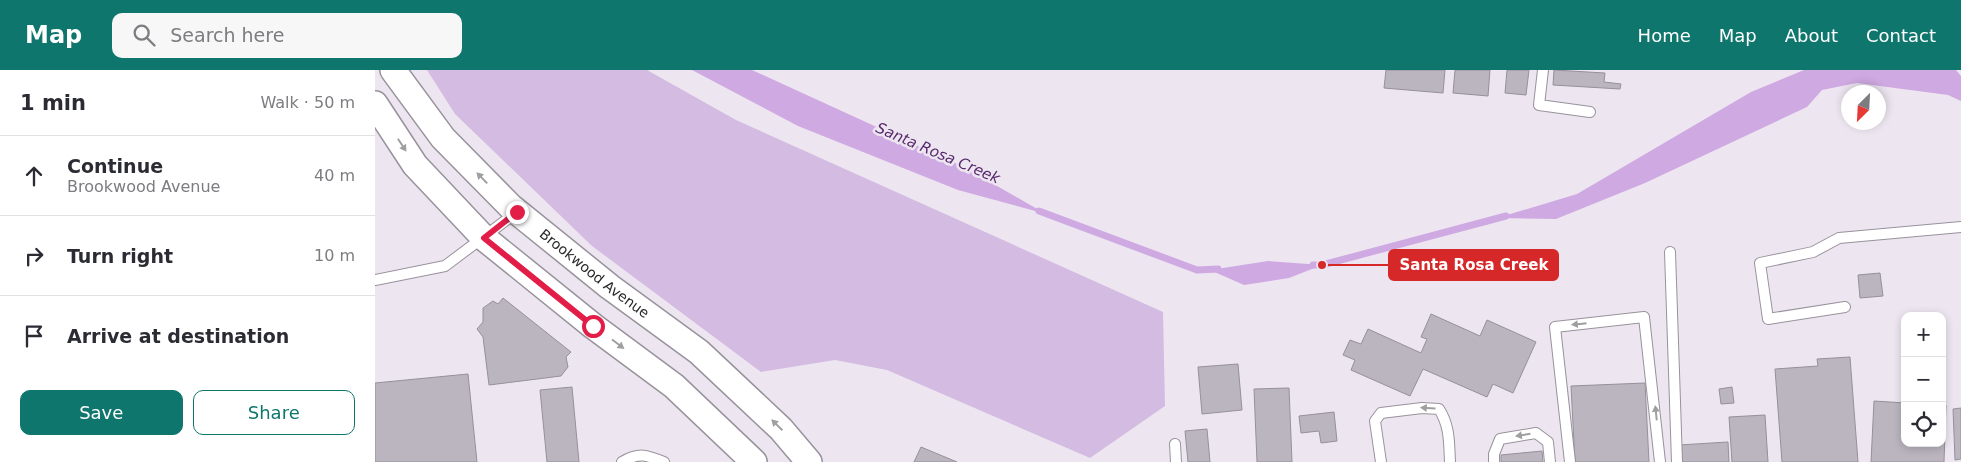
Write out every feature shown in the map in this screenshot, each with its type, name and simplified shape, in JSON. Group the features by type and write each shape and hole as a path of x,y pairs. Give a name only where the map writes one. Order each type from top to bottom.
{"street":[{"name":"Brookwood Avenue","path":"393,71 443,138 517,212 610,287 699,352 781,429 809,462"},
{"path":"375,104 415,165 484,238 593,326 674,386 754,462"}],"lane":[{"path":"1543,70 1539,105 1590,112"},
{"path":"375,280 445,266 517,212"},
{"path":"1845,307 1769,319 1760,263 1813,252 1839,238 1961,227"},
{"path":"1670,252 1677,462"},
{"path":"1570,462 1555,327 1644,317 1661,462"},
{"path":"1381,462 1375,421 1381,413 1422,408 1439,409 1446,419 1449,434 1450,462"},
{"path":"1494,462 1493,454 1500,439 1536,434 1548,442 1550,462"},
{"path":"1175,444 1176,462"},
{"path":"622,462 631,457 647,454 664,462"}],"shaded area":[{"path":"427,70 647,70 736,120 1163,312 1165,406 1090,458 887,370 835,360 761,372 592,246 455,114"},
{"path":"692,70 752,70 964,167 1046,214 958,190 798,126"},
{"path":"1804,70 1956,70 1961,76 1961,101 1948,95 1886,87 1886,85 1857,83 1822,90 1807,107 1645,183 1556,219 1497,218 1577,194 1751,92"},
{"path":"1268,261 1322,265 1289,278 1244,285 1210,270"}],"building":[{"path":"1386,70 1445,70 1443,93 1384,88"},
{"path":"1455,70 1490,70 1488,96 1453,93"},
{"path":"1507,70 1529,70 1526,95 1505,93"},
{"path":"1554,70 1605,73 1604,82 1621,84 1620,89 1553,85"},
{"path":"1880,273 1883,296 1860,298 1858,275"},
{"path":"503,298 571,352 566,357 568,367 561,376 489,385 483,337 477,329 483,322 483,308 493,301 498,304"},
{"path":"1431,314 1480,336 1487,320 1536,342 1513,393 1493,384 1487,397 1423,369 1410,396 1351,370 1355,360 1343,355 1350,340 1361,344 1368,329 1421,353 1427,339 1421,337"},
{"path":"1850,357 1858,462 1782,462 1775,369 1818,366 1817,359"},
{"path":"1238,364 1242,410 1202,414 1198,367"},
{"path":"468,374 477,462 375,462 375,383"},
{"path":"1645,383 1649,462 1575,462 1571,386"},
{"path":"572,387 579,462 547,462 540,390"},
{"path":"1732,387 1734,403 1721,404 1719,389"},
{"path":"1289,388 1292,462 1257,462 1254,389"},
{"path":"1874,401 1901,403 1901,447 1945,447 1944,462 1871,462"},
{"path":"1961,408 1961,459 1955,460 1953,409"},
{"path":"1334,412 1337,441 1321,443 1319,431 1301,433 1299,416"},
{"path":"1765,415 1768,462 1732,462 1729,417"},
{"path":"1207,429 1210,462 1188,462 1185,431"},
{"path":"1728,442 1729,462 1680,462 1679,445"},
{"path":"921,447 957,462 914,462"},
{"path":"1542,451 1543,462 1501,462 1501,455"}],"waterway":[{"name":"Santa Rosa Creek","path":"1039,211 1197,270 1218,269"},
{"name":"Santa Rosa Creek","path":"1313,265 1322,265 1506,216"}],"place":[{"name":"Santa Rosa Creek","path":"1322,265"}],"route":[{"path":"517,212 484,238 593,326"}]}
